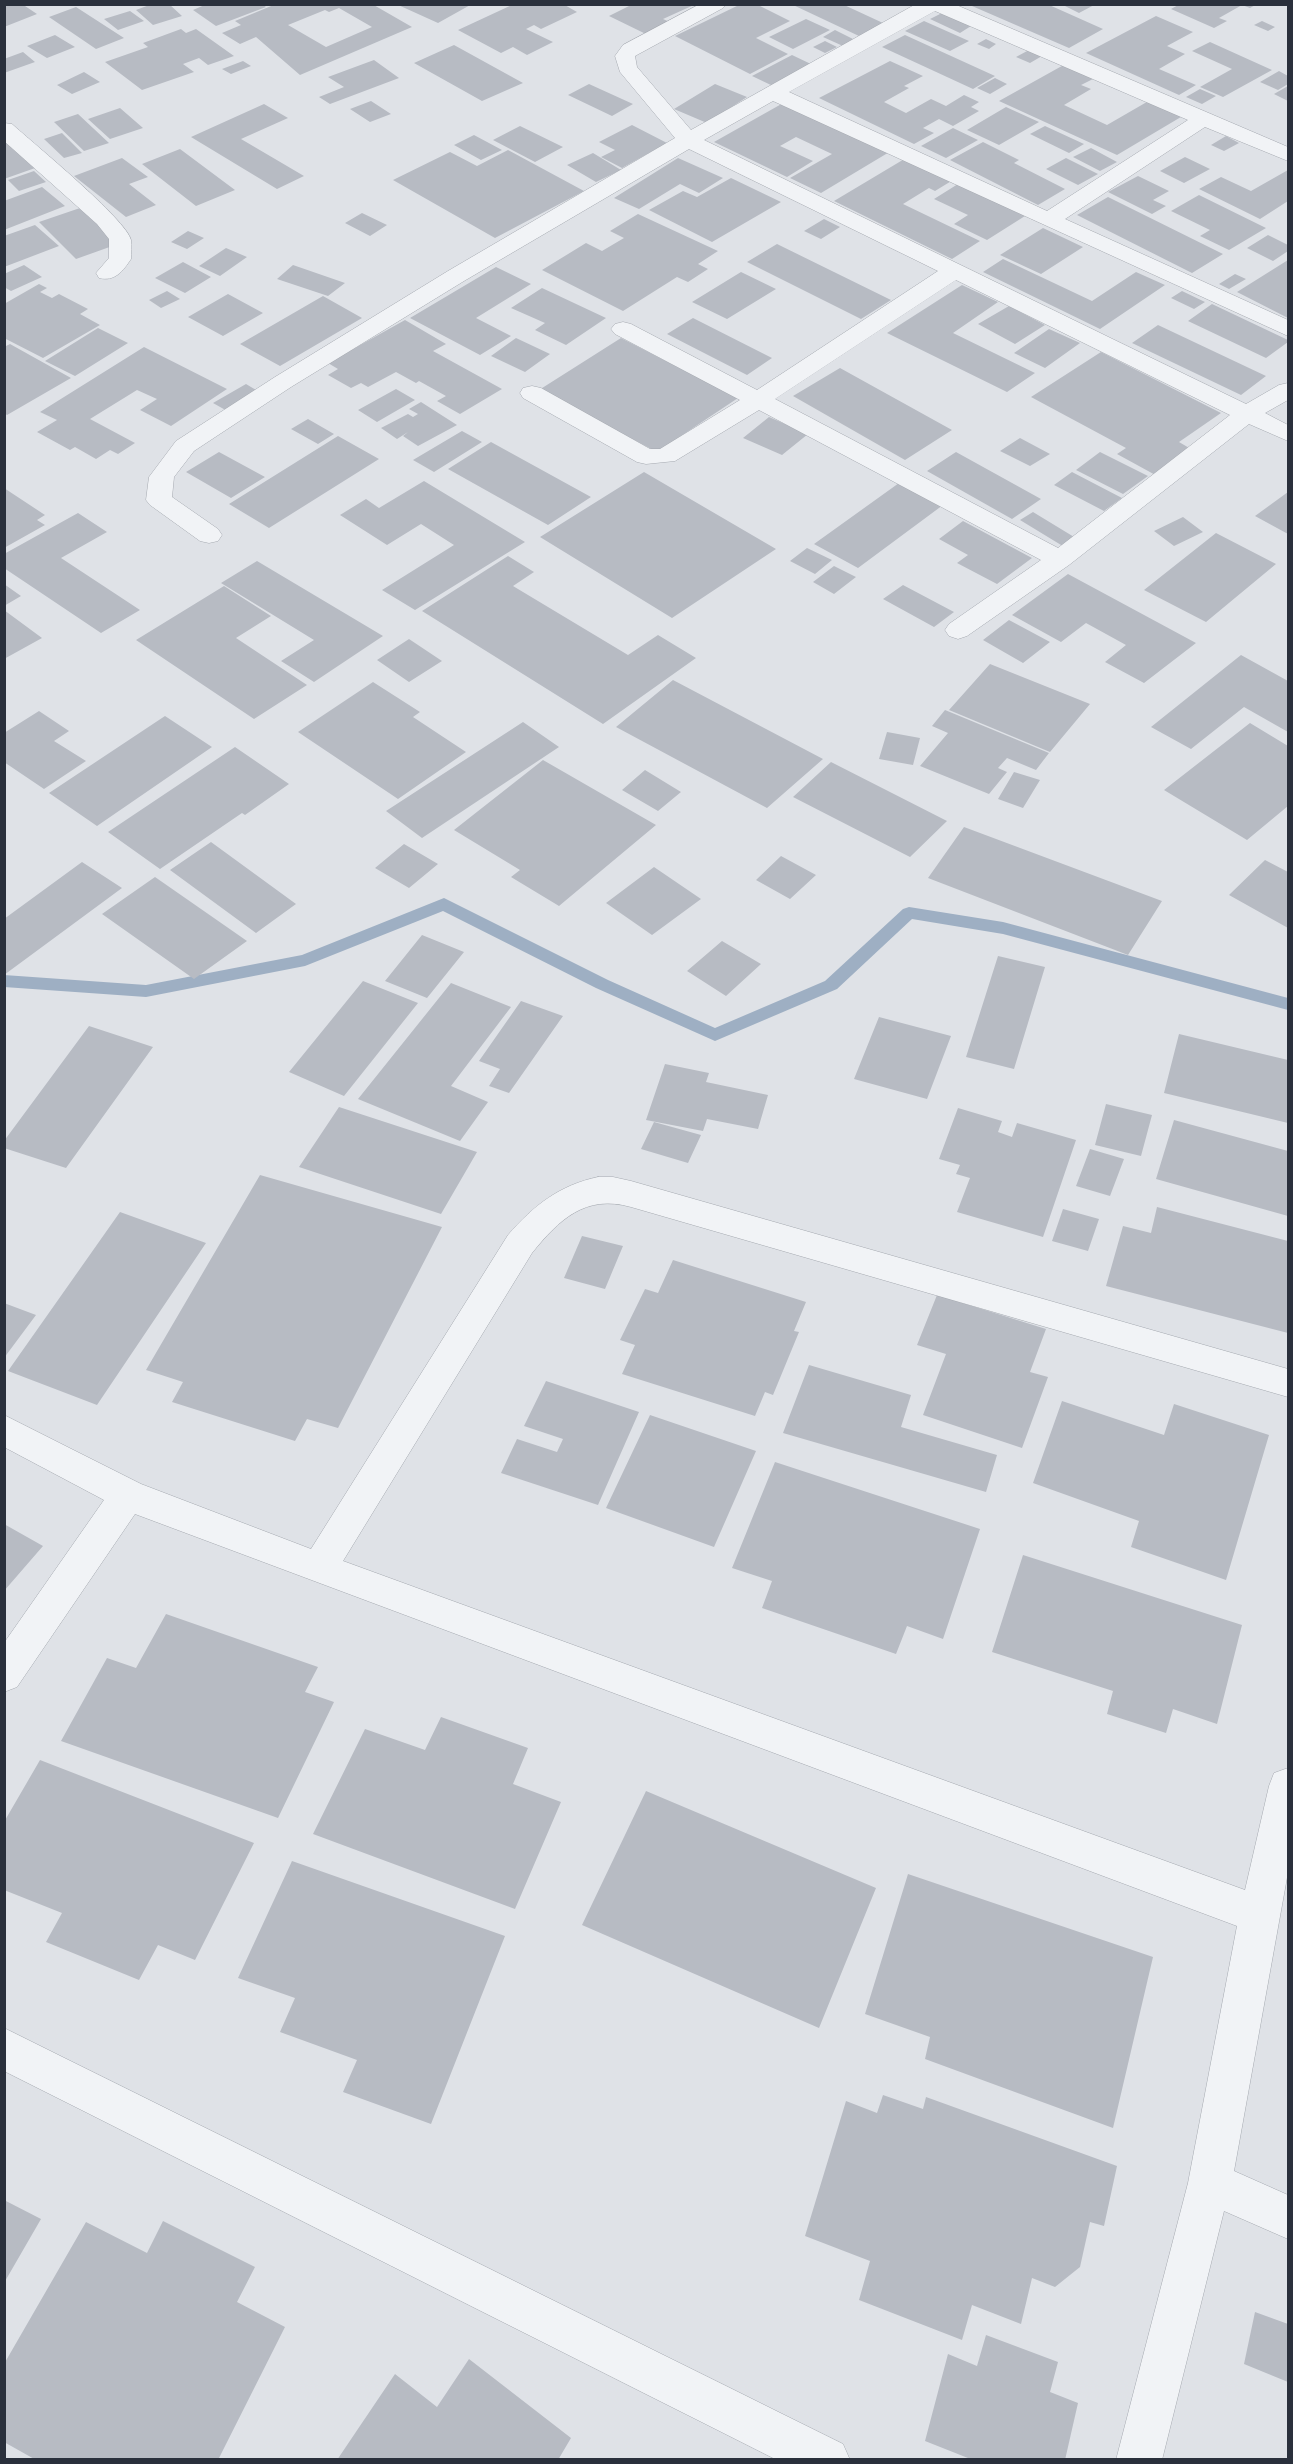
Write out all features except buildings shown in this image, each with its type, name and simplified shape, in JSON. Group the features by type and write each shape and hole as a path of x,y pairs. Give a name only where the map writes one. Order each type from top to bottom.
{"street":[{"path":"716,4 630,49 625,56 627,68 688,140 1288,434"},
{"path":"209,536 159,500 162,477 185,446 283,382 456,276 688,140 775,94 934,4 1288,155"},
{"path":"775,94 1288,329"},
{"path":"1048,220 1205,118"},
{"path":"4,129 105,219 120,239 120,259 107,273"},
{"path":"532,393 646,457 666,456 758,400 954,271"},
{"path":"623,328 1060,559"},
{"path":"958,630 1060,559 1247,414 1288,390"},
{"path":"319,1568 520,1244 536,1224 557,1207 576,1195 594,1191 613,1190 649,1199 1288,1383"},
{"path":"4,1430 128,1495 319,1568 1259,1915"},
{"path":"4,1675 128,1495"},
{"path":"1139,2460 1210,2183 1259,1915 1288,1786"},
{"path":"4,2049 827,2460"},
{"path":"1210,2183 1288,2217"}],"waterway":[{"path":"4,981 146,991 305,960 444,904 602,984 715,1035 831,985 909,913 1003,928 1288,1004"}]}
